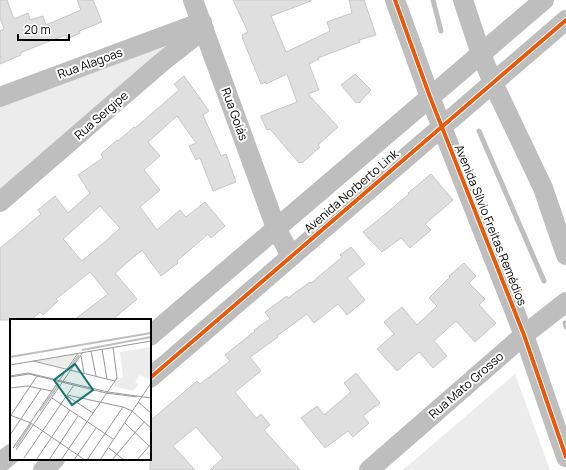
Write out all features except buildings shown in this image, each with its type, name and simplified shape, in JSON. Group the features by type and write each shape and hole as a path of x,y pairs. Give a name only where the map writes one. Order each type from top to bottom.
{"street":[{"name":"Rua Goiás","path":"193,0 276,228 291,256"},
{"name":"Avenida Sílvio Freitas Remédios","path":"395,0 430,97 524,335 566,457"},
{"path":"463,0 481,54 493,83 543,188 566,254"},
{"name":"Avenida Norberto Link","path":"151,335 544,0"},
{"name":"Avenida Norberto Link","path":"151,377 566,20"},
{"name":"Rua Alagoas","path":"0,96 203,26"},
{"name":"Rua Sergipe","path":"0,202 203,26"},
{"name":"Rua Mato Grosso","path":"369,470 524,335 566,302"},
{"path":"0,463 10,455"},
{"path":"43,470 54,460"}],"shaded area":[{"path":"187,31 0,197 0,101"},
{"path":"515,374 550,470 403,470"}],"waterway":[{"path":"433,0 441,31"},
{"path":"479,131 544,281"},
{"path":"565,323 566,327"}],"cycle path":[{"path":"395,0 430,97 524,335 566,457"},
{"path":"151,377 566,20"}]}
